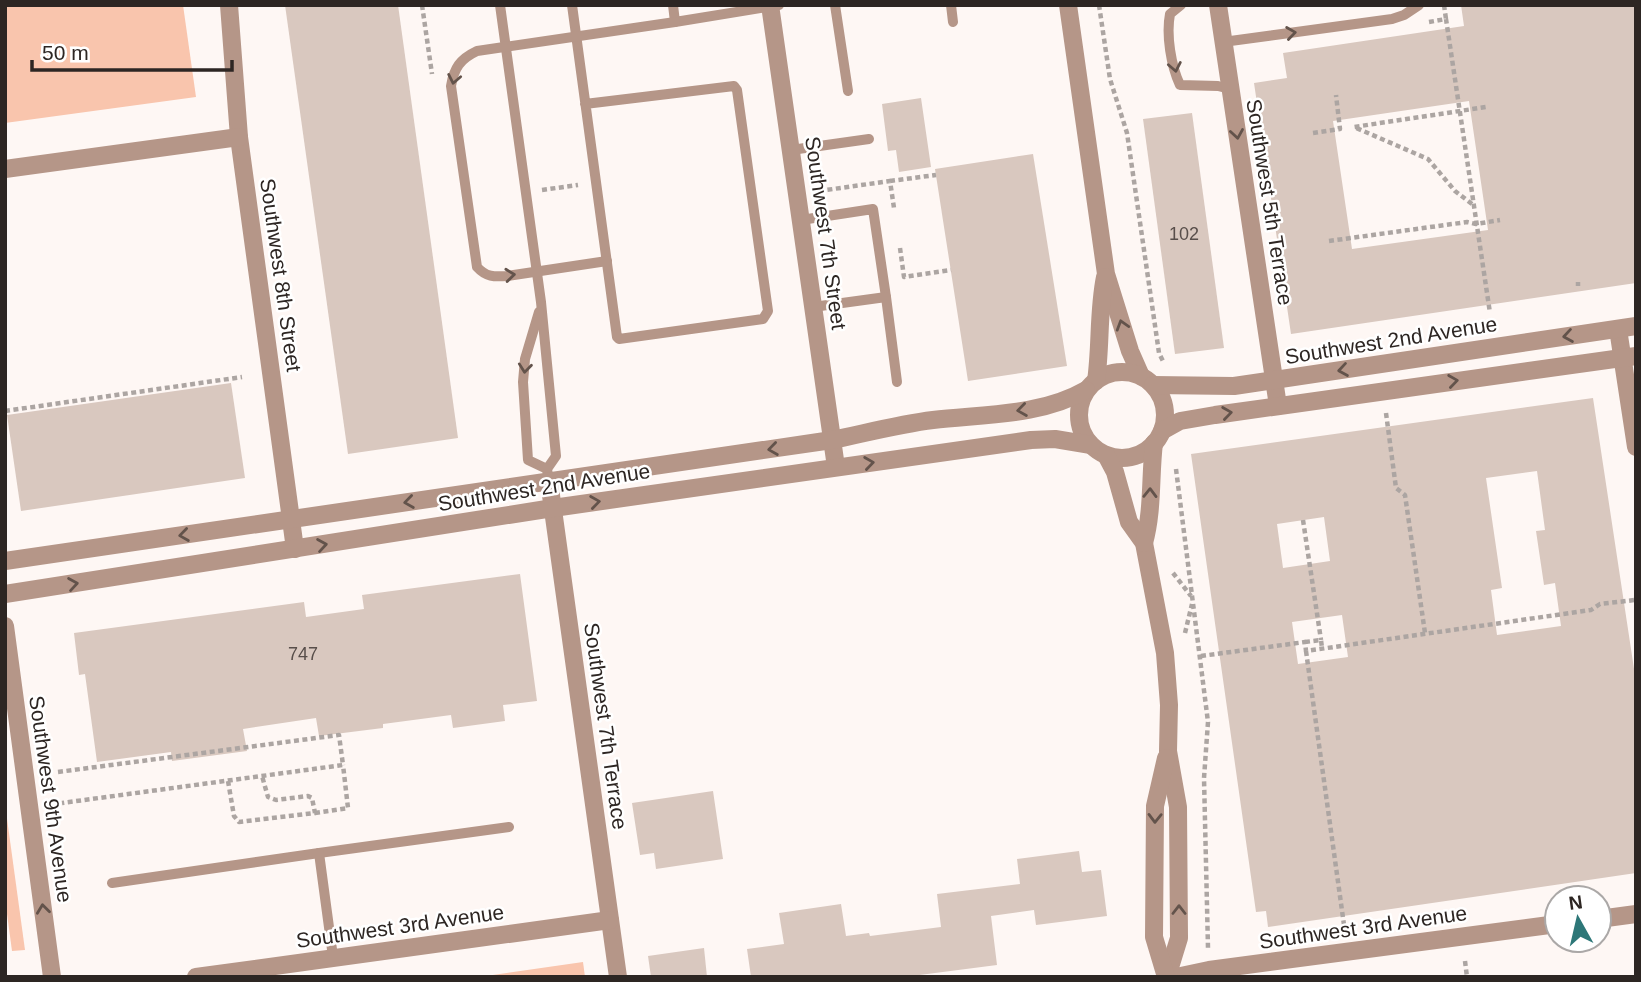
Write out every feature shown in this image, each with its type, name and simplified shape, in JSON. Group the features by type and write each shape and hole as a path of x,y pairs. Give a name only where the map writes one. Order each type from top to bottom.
{"street":[{"name":"Southwest 8th Street","path":"229,5 239,137 295,549"},
{"path":"1068,5 1106,274 1130,351 1147,381 1160,395 1164,407 1150,474 1150,522 1144,543"},
{"name":"Southwest 5th Terrace","path":"1218,5 1278,406"},
{"name":"Southwest 7th Street","path":"773,6 836,467"},
{"path":"5,169 239,137"},
{"path":"1106,274 1101,301 1099,358 1091,386 1081,401 1079,414 1080,426 1091,444 1106,455 1119,458 1132,457 1180,421 1629,356"},
{"name":"Southwest 2nd Avenue","path":"1147,381 1234,386 1636,326"},
{"path":"1618,329 1629,356 1636,447"},
{"path":"1091,386 1118,372 1147,381"},
{"name":"Southwest 2nd Avenue","path":"5,561 290,520 548,475 832,440 930,420 1025,410 1072,399 1091,386"},
{"name":"Southwest 2nd Avenue","path":"5,594 554,508 1031,440 1055,439 1091,444"},
{"path":"1106,455 1115,472 1129,522 1144,543 1165,653 1169,705 1168,751 1178,807 1179,937 1167,977"},
{"name":"Southwest 7th Terrace","path":"548,475 618,977"},
{"name":"Southwest 9th Avenue","path":"5,626 52,977"},
{"path":"1167,977 1154,937 1155,806 1168,751"},
{"path":"1613,917 1636,914"},
{"name":"Southwest 3rd Avenue","path":"196,977 610,920"},
{"name":"Southwest 3rd Avenue","path":"1176,977 1209,970 1543,926"}],"lane":[{"path":"500,5 541,302 556,456 548,475 528,460 523,382 525,359 541,302"},
{"path":"572,5 585,104 617,337 620,340 763,319 767,315 766,299 737,90 734,86 585,104"},
{"path":"673,5 676,22"},
{"path":"835,5 848,91"},
{"path":"951,5 953,22"},
{"path":"1181,5 1170,14 1168,25 1175,76 1180,85 1230,89"},
{"path":"1223,42 1392,19 1419,5"},
{"path":"607,261 507,276 484,274 477,267 451,86 457,64 477,51 773,6"},
{"path":"791,150 869,139"},
{"path":"801,220 873,209 897,382"},
{"path":"813,307 886,297"},
{"path":"112,883 509,827"},
{"path":"319,853 333,957"}],"path":[{"path":"422,5 432,74"},
{"path":"1099,5 1110,79 1127,133 1159,353 1170,368"},
{"path":"1444,5 1490,313"},
{"path":"1420,23 1446,19"},
{"path":"1313,133 1340,129 1336,95"},
{"path":"1473,205 1455,191 1428,159 1354,127 1486,107"},
{"path":"890,181 936,175"},
{"path":"541,190 583,184"},
{"path":"1329,241 1500,220"},
{"path":"5,411 242,377"},
{"path":"1385,412 1396,488 1405,495 1425,633"},
{"path":"1175,461 1208,722 1204,778 1209,952"},
{"path":"1303,520 1322,648"},
{"path":"1306,650 1591,610 1600,604 1635,600"},
{"path":"1201,656 1321,639"},
{"path":"1305,642 1343,925"},
{"path":"58,772 339,735 348,808 239,822 234,816 228,781"},
{"path":"62,803 343,765"},
{"path":"262,776 268,797 276,800 308,796 314,802 315,813"},
{"path":"1465,961 1467,977"}],"shaded area":[{"path":"5,5 183,5 196,97 5,123"},
{"path":"5,804 25,950 12,951 5,899"},
{"path":"583,962 585,977 479,977"}],"building":[{"path":"285,5 398,5 458,438 348,454"},
{"path":"1461,5 1636,5 1636,283 1291,334 1254,83 1287,78 1283,53 1464,26","holes":["1469,101 1488,230 1352,249 1333,121"]},
{"path":"921,98 931,167 899,172 896,150 888,151 882,104"},
{"path":"1192,113 1224,348 1175,354 1143,119"},
{"path":"1033,154 1067,366 968,381 935,169"},
{"path":"231,383 245,478 21,511 7,415"},
{"path":"1593,398 1636,682 1636,873 1561,884 1543,884 1543,887 1268,927 1266,911 1256,912 1191,454","holes":["1537,471 1545,530 1536,531 1544,585 1555,583 1561,626 1497,635 1491,590 1502,588 1486,478","1324,517 1330,561 1283,568 1277,524","1342,615 1348,657 1298,664 1292,622"]},
{"path":"520,574 537,701 503,705 505,721 453,728 451,715 383,724 383,728 319,736 316,718 243,729 247,751 172,761 171,752 97,762 85,674 79,675 74,633 304,602 306,617 364,609 362,595"},
{"path":"713,791 723,859 656,869 654,853 640,855 632,803"},
{"path":"1079,851 1082,872 1101,870 1107,916 1036,925 1034,910 991,916 997,965 904,977 751,977 747,949 784,944 779,913 841,904 846,936 869,933 870,936 941,927 937,894 1020,884 1017,859"},
{"path":"704,948 707,977 651,977 648,956"}]}
